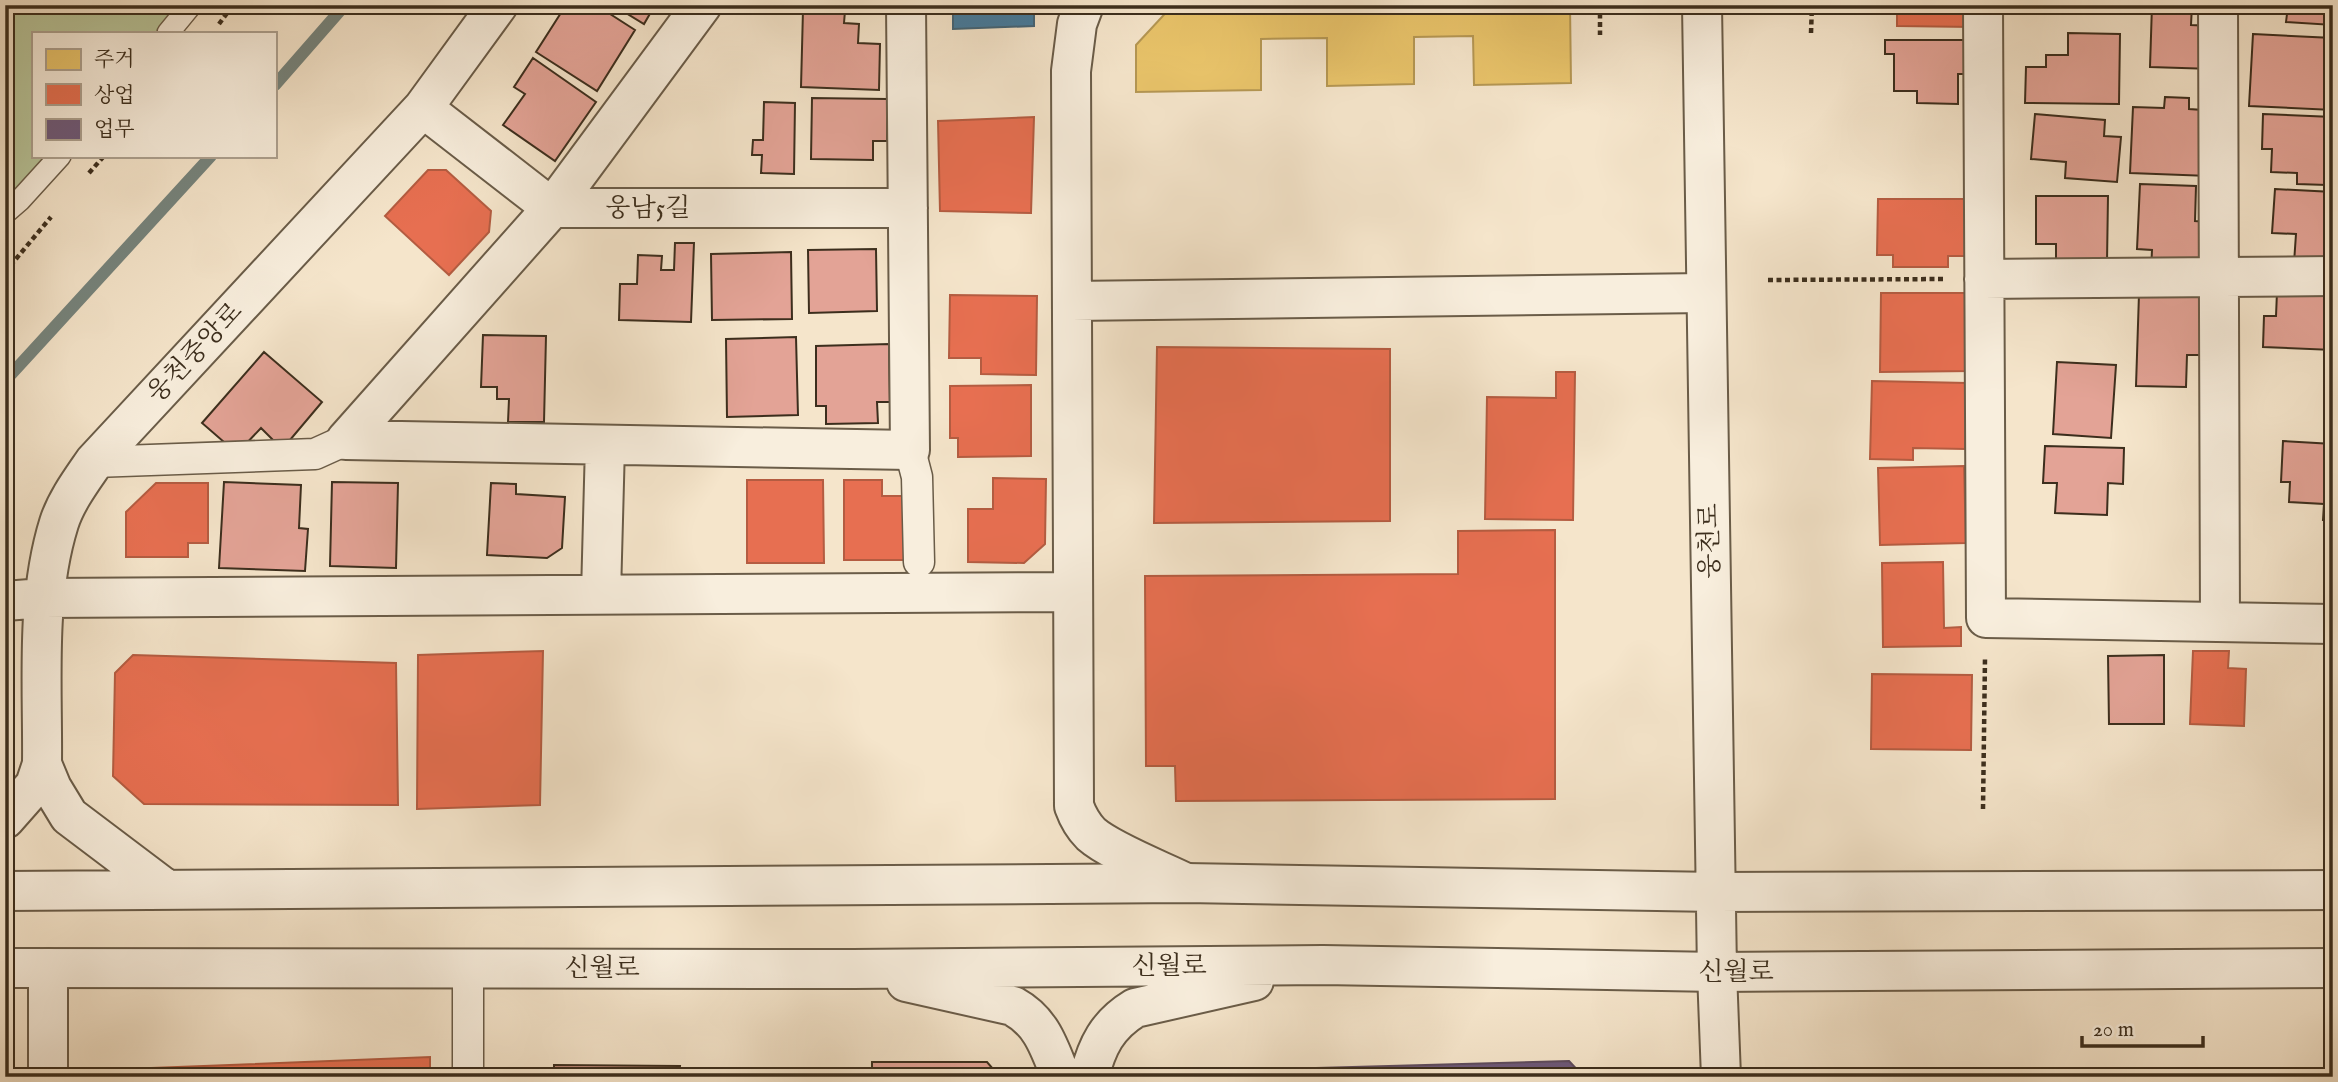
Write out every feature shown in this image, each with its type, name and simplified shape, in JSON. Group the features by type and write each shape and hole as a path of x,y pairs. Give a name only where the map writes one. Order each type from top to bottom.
{"street":[{"name":"웅천중앙로","path":"42,764 43,598 59,522 74,492 94,462 423,108 498,5"},
{"path":"94,462 315,454 346,440 552,208 702,5"},
{"path":"906,5 910,450 917,477 919,562"},
{"path":"1084,5 1077,24 1072,71 1074,806 1078,818 1099,840 1186,883"},
{"name":"웅천로","path":"1702,5 1717,972 1721,1077"},
{"path":"1983,5 1986,618 2333,624"},
{"path":"2218,5 2220,622"},
{"path":"423,108 552,208"},
{"name":"웅남5길","path":"552,208 908,208"},
{"path":"1984,279 2333,276"},
{"path":"1072,301 1706,293"},
{"path":"346,440 910,450"},
{"path":"601,594 604,445"},
{"path":"5,601 43,598 1073,592"},
{"path":"42,764 52,788 69,816 167,890"},
{"path":"5,819 35,785 42,764"},
{"path":"5,891 1186,883 1716,892 2333,890"},
{"path":"1089,1077 1093,1060 1106,1033 1118,1018 1135,1008 1323,965"},
{"name":"신월로","path":"5,968 853,969 1323,965 1717,972 2333,968"},
{"path":"468,967 468,1077"},
{"path":"48,968 48,1077"},
{"path":"853,969 1013,1006 1036,1023 1047,1040 1061,1077"}],"lane":[{"path":"169,32 191,5"},
{"path":"5,213 20,201 58,158"}],"path":[{"path":"213,32 233,5"},
{"path":"1600,5 1600,35"},
{"path":"1811,33 1812,5"},
{"path":"1768,280 1984,279"},
{"path":"1983,808 1986,618"}],"green space":[{"path":"5,5 187,5 167,32 32,32 32,158 58,158 5,215"}],"building: 주거":[{"path":"1173,5 1570,5 1571,83 1474,85 1473,36 1414,37 1414,84 1327,86 1327,38 1261,39 1261,90 1136,92 1136,45"}],"building: 상업":[{"path":"1897,5 1974,5 1973,27 1897,26"},
{"path":"1034,117 1031,213 940,211 938,121"},
{"path":"428,170 446,170 491,211 489,232 449,275 385,216"},
{"path":"1878,199 1968,199 1967,256 1948,256 1948,267 1893,267 1893,255 1877,255"},
{"path":"1881,293 1974,293 1974,371 1880,372"},
{"path":"950,295 1037,296 1036,375 981,374 981,358 949,358"},
{"path":"1157,347 1390,349 1390,521 1154,523"},
{"path":"1556,372 1575,372 1573,520 1485,519 1487,397 1556,398"},
{"path":"1872,381 1967,383 1965,449 1913,448 1913,460 1870,459"},
{"path":"1031,385 1031,456 958,457 958,438 950,438 950,386"},
{"path":"1964,466 1966,543 1880,545 1878,468"},
{"path":"993,478 1046,479 1045,544 1024,563 968,562 968,509 993,509"},
{"path":"747,480 823,480 824,563 747,563"},
{"path":"844,480 882,480 882,496 906,496 906,560 844,560"},
{"path":"156,483 208,483 208,543 188,543 188,557 126,557 126,512"},
{"path":"1555,530 1555,799 1176,801 1175,766 1146,766 1145,576 1458,574 1458,531"},
{"path":"1943,562 1944,628 1961,627 1961,646 1883,647 1882,563"},
{"path":"543,651 540,805 417,809 418,655"},
{"path":"2193,651 2229,651 2228,668 2246,669 2244,726 2190,724"},
{"path":"133,655 396,663 398,805 144,804 113,776 115,673"},
{"path":"1872,674 1972,675 1971,750 1871,749"},
{"path":"430,1057 430,1077 152,1077 152,1068"}],"building: 업무":[{"path":"1569,1061 1584,1077 1162,1077 1165,1072"}],"building: 공공":[{"path":"953,5 1034,5 1034,26 953,29"}],"building: 기타":[{"path":"566,5 596,5 635,30 597,91 536,52"},
{"path":"613,5 655,5 644,24"},
{"path":"2152,5 2192,5 2191,25 2214,26 2213,69 2150,67"},
{"path":"2269,5 2333,5 2333,25 2286,22 2287,14 2269,12"},
{"path":"803,10 845,11 844,23 859,24 858,43 880,44 879,90 801,87"},
{"path":"2068,33 2120,34 2119,104 2025,103 2026,67 2046,67 2046,55 2068,55"},
{"path":"2253,34 2333,38 2333,110 2249,106"},
{"path":"1885,40 1981,40 1981,74 1958,74 1958,104 1917,103 1917,91 1894,91 1894,54 1885,54"},
{"path":"533,58 596,102 555,161 503,125 525,94 514,87"},
{"path":"2165,97 2189,98 2189,109 2203,110 2209,176 2130,173 2133,107 2164,108"},
{"path":"812,98 887,99 887,141 873,141 873,160 811,159"},
{"path":"764,102 795,103 794,174 761,173 762,155 752,155 753,140 763,140"},
{"path":"2035,114 2105,120 2104,136 2121,137 2117,182 2065,178 2066,162 2031,159"},
{"path":"2263,114 2333,117 2333,172 2328,172 2327,185 2297,184 2297,173 2271,172 2272,149 2262,149"},
{"path":"2140,184 2196,186 2195,221 2209,222 2207,273 2151,271 2152,250 2137,249"},
{"path":"2275,189 2333,192 2333,265 2294,263 2296,234 2272,233"},
{"path":"2036,196 2108,196 2107,262 2056,262 2056,244 2036,244"},
{"path":"675,243 694,243 691,322 619,320 620,284 637,284 638,255 662,256 661,270 674,270"},
{"path":"876,249 877,311 809,313 808,250"},
{"path":"791,252 792,319 712,320 711,254"},
{"path":"2277,292 2333,295 2333,350 2263,347 2264,316 2276,316"},
{"path":"2139,294 2208,295 2207,355 2187,355 2186,387 2136,386"},
{"path":"483,335 546,336 544,422 508,422 509,399 497,399 497,387 481,387"},
{"path":"796,337 798,415 727,417 726,339"},
{"path":"889,344 890,402 877,402 878,423 826,424 826,406 816,406 816,346"},
{"path":"264,352 322,402 290,440 274,441 261,428 242,448 232,449 202,423"},
{"path":"2057,362 2116,365 2111,438 2053,434"},
{"path":"2283,441 2333,444 2333,520 2323,520 2324,504 2289,502 2290,482 2281,482"},
{"path":"2045,446 2124,448 2123,484 2108,483 2107,515 2055,513 2057,483 2043,483"},
{"path":"224,482 301,485 299,528 308,529 305,571 219,568"},
{"path":"332,482 398,483 396,568 330,566"},
{"path":"491,483 516,484 516,494 565,497 562,548 547,558 487,555"},
{"path":"2164,655 2164,724 2109,724 2108,656"},
{"path":"872,1062 987,1062 1000,1077 872,1077"},
{"path":"554,1065 680,1066 679,1077 554,1077"}],"waterway":[{"path":"276,84 345,5"},
{"path":"5,381 209,158"}]}
